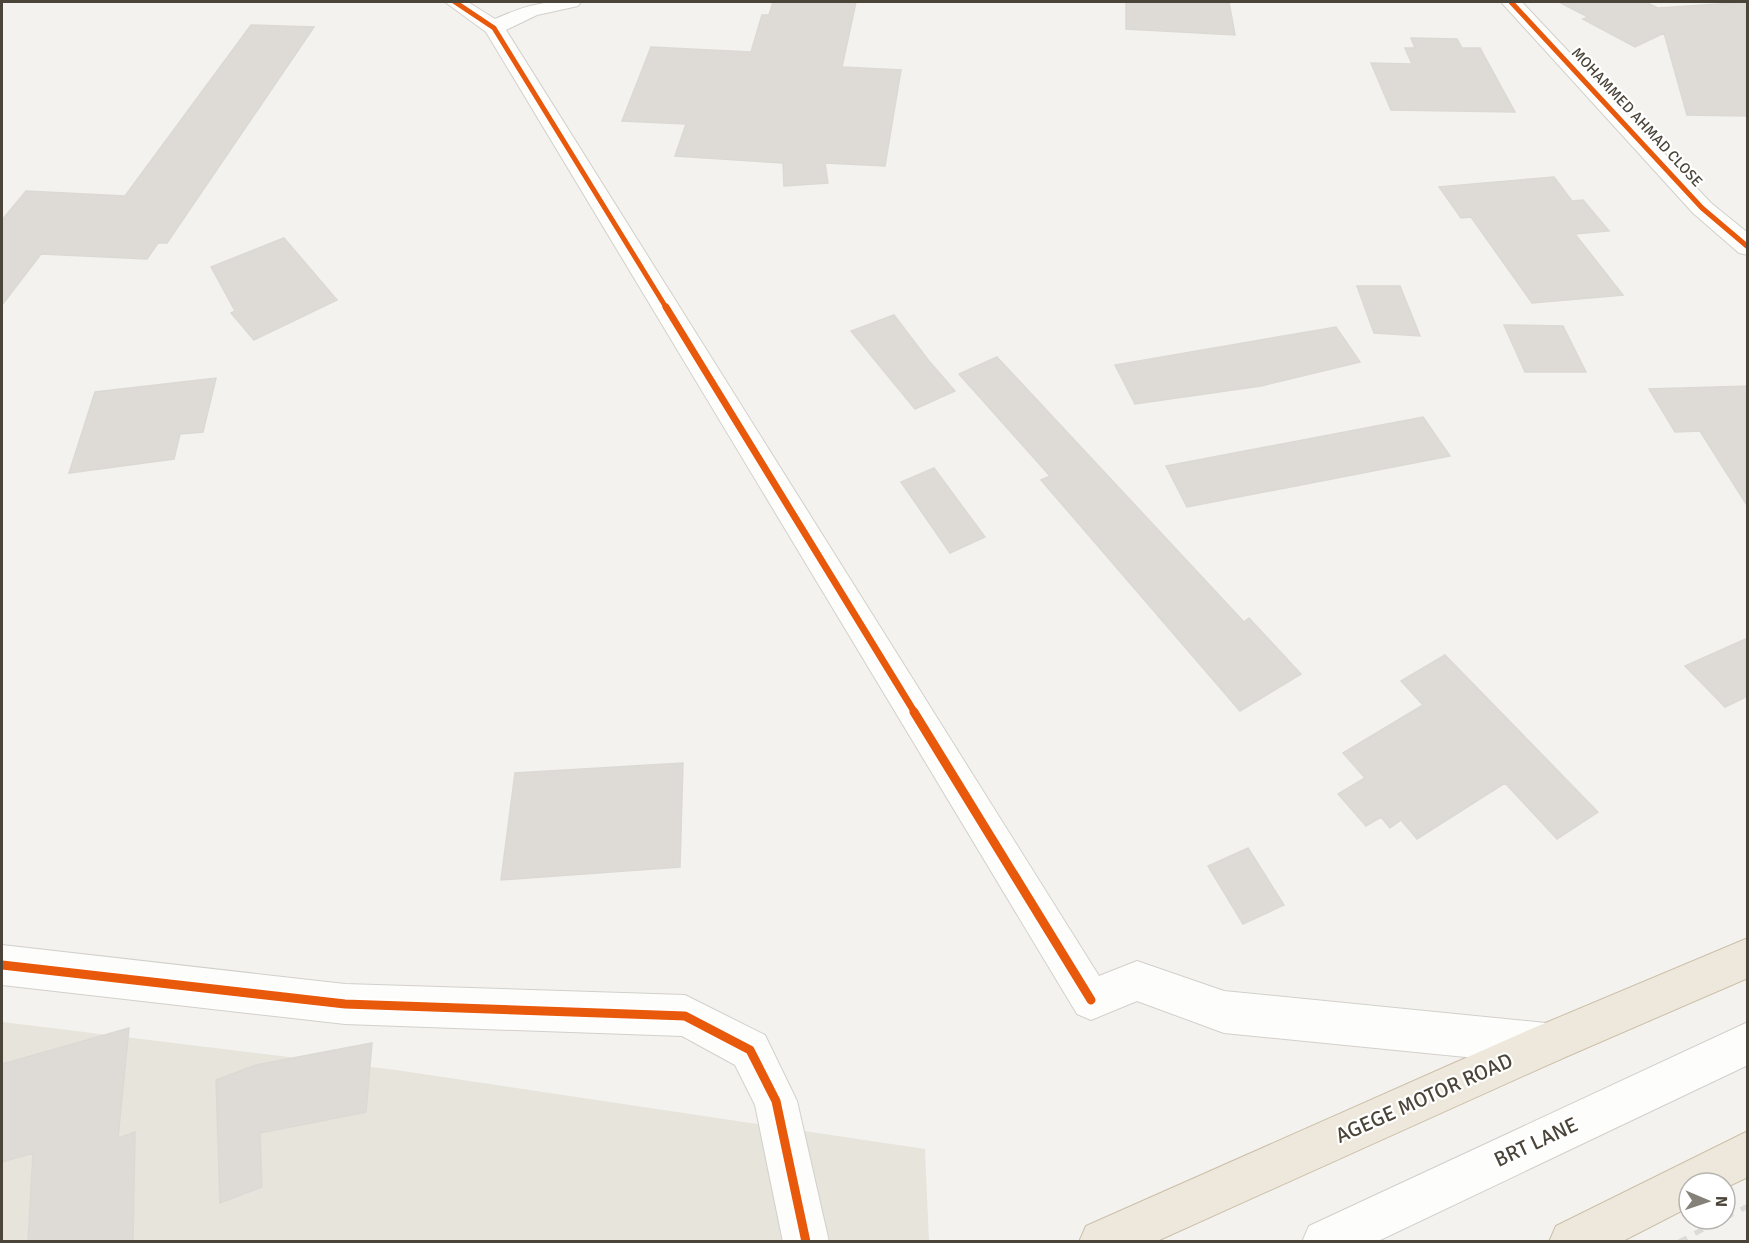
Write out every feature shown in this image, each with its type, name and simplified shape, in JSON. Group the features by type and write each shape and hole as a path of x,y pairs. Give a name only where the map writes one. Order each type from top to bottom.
{"highway":[{"name":"AGEGE MOTOR ROAD","path":"1102,1242 1546,1044 1748,958"},
{"path":"1572,1242 1748,1153"}],"street":[{"path":"455,2 494,28 1091,1000 1137,981 1224,1012 1546,1044"},
{"path":"494,28 528,6 571,2"},
{"name":"MOHAMMED AHMAD CLOSE","path":"1511,2 1702,208 1748,247"},
{"path":"2,965 345,1004 685,1016 750,1050 776,1101 806,1242"},
{"name":"BRT LANE","path":"1325,1242 1748,1043"}],"shaded area":[{"path":"2,1022 396,1070 925,1149 929,1241 2,1242"}],"building":[{"path":"773,2 856,2 842,67 901,70 885,166 825,163 828,183 784,186 783,163 675,156 686,124 622,121 651,47 751,52 762,15 769,15"},
{"path":"1126,2 1229,2 1235,35 1126,29"},
{"path":"1559,2 1645,2 1658,8 1748,2 1748,116 1687,115 1664,33 1635,47 1583,19 1588,17"},
{"path":"251,25 314,27 167,243 158,243 147,259 41,254 2,305 2,220 26,191 125,196"},
{"path":"1411,38 1457,39 1462,48 1480,48 1515,112 1391,110 1371,63 1412,64 1405,48 1415,48"},
{"path":"1554,177 1572,201 1583,200 1609,231 1575,234 1623,295 1532,303 1471,217 1461,218 1439,187"},
{"path":"284,238 337,300 254,340 231,313 235,311 211,267"},
{"path":"1357,286 1400,286 1420,336 1374,333"},
{"path":"894,315 955,391 915,409 851,331"},
{"path":"1504,325 1563,326 1586,372 1525,372"},
{"path":"1336,327 1360,362 1261,386 1135,404 1115,365"},
{"path":"997,357 1244,622 1249,618 1301,674 1240,711 1041,480 1050,476 959,374"},
{"path":"216,378 203,432 180,434 174,459 69,473 95,392"},
{"path":"1748,386 1748,507 1700,431 1675,432 1649,389"},
{"path":"1423,417 1450,456 1187,507 1166,466"},
{"path":"934,468 985,537 950,553 901,482"},
{"path":"1748,638 1748,696 1725,707 1685,666"},
{"path":"1445,655 1598,812 1557,839 1505,783 1417,839 1401,820 1390,828 1381,817 1366,826 1338,794 1365,778 1343,753 1423,705 1401,681"},
{"path":"683,763 680,867 501,880 515,773"},
{"path":"1248,848 1284,905 1243,924 1208,866"},
{"path":"129,1028 118,1138 135,1132 133,1242 28,1242 33,1153 2,1162 2,1064"},
{"path":"372,1043 366,1112 260,1133 262,1187 220,1203 216,1080 256,1065"}],"railway":[{"path":"1737,1212 1748,1206"},
{"path":"1679,1242 1700,1231"}],"cycle path":[{"path":"455,2 494,28 1091,1000"},
{"path":"1511,2 1702,208 1748,247"},
{"path":"2,965 345,1004 685,1016 750,1050 776,1101 806,1242"}]}
